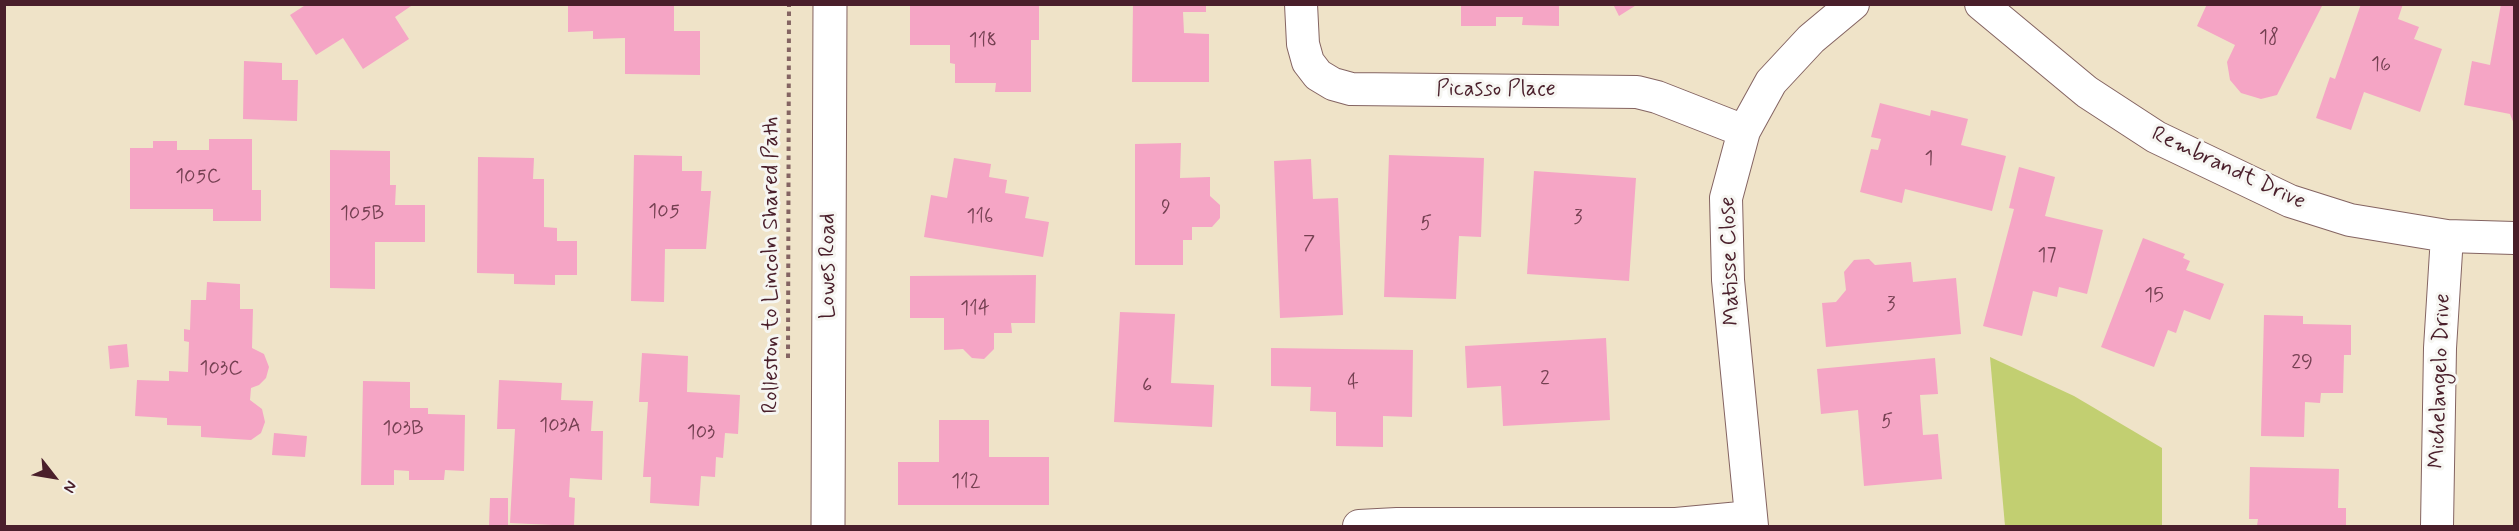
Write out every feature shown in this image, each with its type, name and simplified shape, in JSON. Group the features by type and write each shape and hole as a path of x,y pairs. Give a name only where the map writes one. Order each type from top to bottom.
{"main road":[{"name":"Lowes Road","path":"828,526 830,4"}],"street":[{"name":"Picasso Place","path":"1301,4 1302,35 1308,62 1318,75 1333,84 1362,89 1637,92 1657,97 1744,131"},
{"name":"Matisse Close","path":"1752,522 1728,280 1726,198 1744,131 1771,81 1811,39 1853,4"},
{"name":"Rembrandt Drive","path":"1981,4 2087,92 2156,137 2290,201 2350,220 2447,236 2514,238"},
{"name":"Michelangelo Drive","path":"2437,526 2440,348 2447,236"},
{"path":"1359,526 1752,522"}],"path":[{"name":"Rolleston to Lincoln Shared Path","path":"788,365 789,4"}],"green space":[{"path":"1990,357 2074,396 2162,448 2162,526 2005,526"}],"building":[{"path":"307,4 414,4 395,17 409,39 363,69 343,38 316,55 290,15"},
{"path":"568,4 674,4 674,31 700,31 700,75 625,74 625,38 593,39 593,31 568,32"},
{"path":"910,4 1039,4 1039,40 1031,40 1031,92 995,92 996,83 955,83 955,64 950,63 950,45 910,45"},
{"path":"1133,4 1206,4 1206,12 1183,12 1184,33 1209,34 1209,82 1132,82"},
{"path":"1461,4 1559,4 1559,26 1522,25 1523,17 1496,17 1496,26 1461,26"},
{"path":"1613,4 1638,4 1619,16"},
{"path":"2207,4 2323,4 2277,95 2261,99 2241,93 2230,80 2227,62 2235,45 2197,26"},
{"path":"2361,4 2403,4 2398,19 2419,27 2414,39 2442,49 2420,112 2364,92 2351,130 2316,118 2330,77 2335,79"},
{"path":"2501,4 2514,4 2514,124 2510,114 2464,105 2472,61 2490,65"},
{"path":"244,61 282,63 282,80 298,80 297,121 243,119"},
{"path":"1880,103 1930,116 1931,110 1968,119 1961,145 2006,156 1992,211 1905,189 1902,203 1860,192 1871,149 1878,150 1881,139 1871,137"},
{"path":"209,139 252,139 252,190 261,190 261,221 213,221 213,209 130,209 130,148 153,148 153,141 177,141 177,150 209,150"},
{"path":"1181,143 1180,178 1210,177 1210,196 1220,205 1220,218 1212,227 1192,227 1192,240 1183,240 1183,265 1135,265 1135,144"},
{"path":"330,150 390,151 390,185 396,185 395,205 425,205 425,242 375,242 375,289 330,288"},
{"path":"634,155 682,156 682,171 702,171 701,191 711,191 706,249 665,249 664,302 631,301"},
{"path":"1389,155 1484,158 1481,237 1459,236 1456,299 1384,297"},
{"path":"478,157 534,158 533,179 544,179 544,227 557,228 557,241 577,241 577,275 555,275 555,285 514,284 514,274 477,273"},
{"path":"954,158 991,164 989,177 1007,180 1005,193 1029,197 1025,218 1049,222 1043,257 924,237 931,195 947,198"},
{"path":"1311,159 1313,199 1338,198 1343,315 1280,318 1274,161"},
{"path":"2019,167 2055,177 2045,216 2103,230 2087,294 2059,287 2057,297 2033,291 2022,336 1983,326 2014,209 2009,208"},
{"path":"1534,171 1636,178 1629,281 1527,274"},
{"path":"2143,238 2185,254 2183,258 2190,261 2186,270 2224,284 2210,320 2184,310 2176,333 2168,330 2154,367 2101,347"},
{"path":"1869,259 1875,265 1911,262 1913,282 1956,278 1961,334 1826,347 1822,303 1836,302 1846,290 1844,272 1854,260"},
{"path":"1036,275 1035,323 1011,323 1012,333 994,333 994,349 984,359 972,358 963,349 944,350 944,318 910,318 910,276"},
{"path":"207,282 240,284 240,309 253,309 252,348 264,354 269,367 266,378 259,385 251,388 250,400 262,409 265,422 261,433 251,440 201,437 201,426 167,425 167,418 135,416 137,380 169,381 169,371 188,372 189,342 184,341 184,329 190,330 191,300 206,300"},
{"path":"1120,312 1175,314 1171,383 1214,385 1212,427 1114,422"},
{"path":"2264,315 2303,316 2303,324 2351,325 2351,355 2344,355 2343,393 2321,393 2320,403 2305,402 2304,437 2261,436"},
{"path":"1606,338 1610,420 1503,426 1501,386 1467,388 1465,346"},
{"path":"127,344 129,367 110,369 108,346"},
{"path":"1271,348 1413,350 1412,417 1383,416 1383,447 1336,446 1336,412 1310,411 1311,387 1271,386"},
{"path":"642,353 688,356 687,392 740,395 738,434 725,433 723,458 716,457 715,477 701,476 699,506 650,503 651,477 643,477 648,402 639,402"},
{"path":"1935,358 1938,394 1920,395 1923,435 1938,434 1942,479 1864,486 1858,410 1821,414 1817,369"},
{"path":"499,380 562,383 561,400 593,401 591,431 603,431 602,480 570,478 569,497 575,498 574,526 510,523 515,429 497,429"},
{"path":"363,381 410,382 410,408 428,408 428,414 465,415 464,471 445,470 444,480 409,480 409,471 394,470 394,485 361,485"},
{"path":"939,420 989,420 989,457 1049,457 1049,505 898,505 898,462 939,462"},
{"path":"274,433 307,436 305,457 272,455"},
{"path":"2250,467 2339,469 2338,508 2346,508 2346,526 2257,526 2258,519 2249,519"},
{"path":"490,498 508,498 508,526 489,526"}]}
